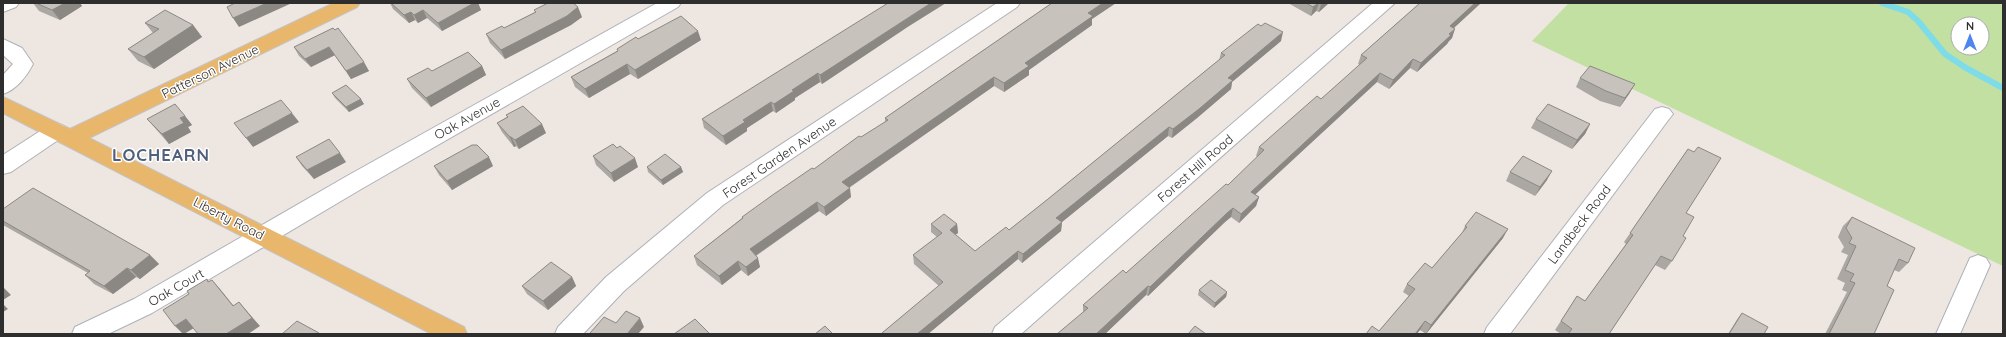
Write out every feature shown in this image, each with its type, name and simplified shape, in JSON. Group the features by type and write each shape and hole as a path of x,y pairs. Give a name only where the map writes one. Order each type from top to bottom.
{"main road":[{"name":"Patterson Avenue","path":"63,135 350,3"},
{"name":"Liberty Road","path":"3,104 264,235 455,334"}],"street":[{"path":"3,6 9,3"},
{"name":"Oak Avenue","path":"264,235 671,3"},
{"name":"Forest Garden Avenue","path":"566,334 615,284 646,256 715,199 1010,3"},
{"name":"Forest Hill Road","path":"1004,334 1385,3"},
{"path":"3,46 21,58 23,64 20,70 3,86"},
{"name":"Landbeck Road","path":"1496,334 1662,114"},
{"path":"3,176 63,135"},
{"name":"Oak Court","path":"84,334 111,323 143,306 264,235"},
{"path":"1948,334 1978,265"}],"green space":[{"path":"1569,3 2003,3 2003,266 1532,41"}],"building":[{"path":"36,3 65,3 52,10"},
{"path":"235,3 267,3 233,18 227,7"},
{"path":"391,3 474,3 438,23 423,10 414,15 411,12 404,15"},
{"path":"548,3 573,3 578,7 567,16 501,50 486,34 502,26 504,28 536,12 534,10"},
{"path":"888,3 931,3 820,75 818,73 774,104 771,102 743,120 745,122 723,136 702,119"},
{"path":"1052,3 1103,3 1088,13 1093,16 1025,63 1029,66 1004,83 994,77 842,182 850,188 824,207 817,202 750,249 758,258 746,267 738,261 719,276 694,256 743,218 742,217 774,194 812,168 814,169 859,136 861,137 888,120 885,118"},
{"path":"1306,3 1318,3 1313,7"},
{"path":"1420,3 1475,3 1450,26 1455,29 1449,34 1451,35 1421,63 1413,59 1393,80 1380,73 1251,192 1259,197 1241,214 1233,208 1150,287 1148,286 1096,334 1057,334 1088,308 1083,305 1123,270 1126,273 1226,184 1228,185 1264,150 1259,147 1317,96 1321,99 1367,58 1361,55"},
{"path":"165,10 193,25 144,57 128,49 159,29 145,23"},
{"path":"681,16 698,31 635,70 627,64 585,89 571,77 618,51 617,49 636,37 638,39"},
{"path":"1265,23 1283,32 1228,78 1233,80 1199,109 1173,129 1169,127 1056,218 1062,222 1023,254 1018,251 917,334 882,333 943,282 913,255 942,233 931,224 944,214 957,224 950,230 975,251 1006,227 1009,230 1225,55 1221,53 1258,24 1261,26"},
{"path":"333,28 335,30 338,28 364,62 346,71 329,47 305,59 294,47"},
{"path":"468,52 482,66 426,98 407,79 428,68 432,71"},
{"path":"1590,66 1635,84 1625,98 1606,91 1580,78"},
{"path":"346,85 361,99 346,107 332,93"},
{"path":"281,100 292,113 246,138 234,123"},
{"path":"175,104 185,116 180,118 184,123 162,134 147,119"},
{"path":"1548,104 1590,124 1577,140 1536,119"},
{"path":"523,106 542,124 515,140 510,137 497,123 508,117 506,115"},
{"path":"329,139 340,153 307,170 296,157"},
{"path":"613,144 617,148 620,146 635,158 611,173 593,156"},
{"path":"472,145 477,145 489,157 447,181 434,166"},
{"path":"1698,147 1721,158 1686,213 1694,217 1683,236 1686,238 1672,261 1661,256 1609,334 1568,334 1572,329 1561,321 1577,296 1585,301 1633,235 1630,233 1688,149 1694,152"},
{"path":"665,154 681,167 661,180 647,167"},
{"path":"1523,156 1552,171 1540,187 1510,172"},
{"path":"33,188 150,255 131,270 127,268 104,286 85,275 90,271 3,221 3,209"},
{"path":"1476,212 1508,229 1431,325 1425,321 1415,334 1366,334 1372,326 1379,331 1415,289 1407,284 1425,263 1432,268 1467,227 1465,226"},
{"path":"1852,217 1915,248 1908,263 1899,259 1887,286 1894,290 1874,334 1829,334 1855,283 1850,281 1854,274 1845,270 1856,246 1849,243 1852,238 1846,228"},
{"path":"551,262 572,277 543,301 522,286"},
{"path":"207,279 208,282 212,280 233,306 239,302 252,318 226,334 198,334 186,319 175,326 163,310 189,294 187,291"},
{"path":"1211,280 1227,292 1215,303 1199,290"},
{"path":"626,311 640,318 627,334 590,333 604,317 616,323"},
{"path":"1742,313 1768,327 1764,334 1729,334"},
{"path":"695,319 710,334 674,334"},
{"path":"297,321 319,333 282,334"},
{"path":"825,326 833,334 815,334"},
{"path":"1195,326 1206,334 1188,334"}],"waterway":[{"path":"1882,3 1908,12 1918,21 1945,54 1966,68 2003,88"}],"district":[{"name":"LOCHEARN","path":"161,154"}]}
